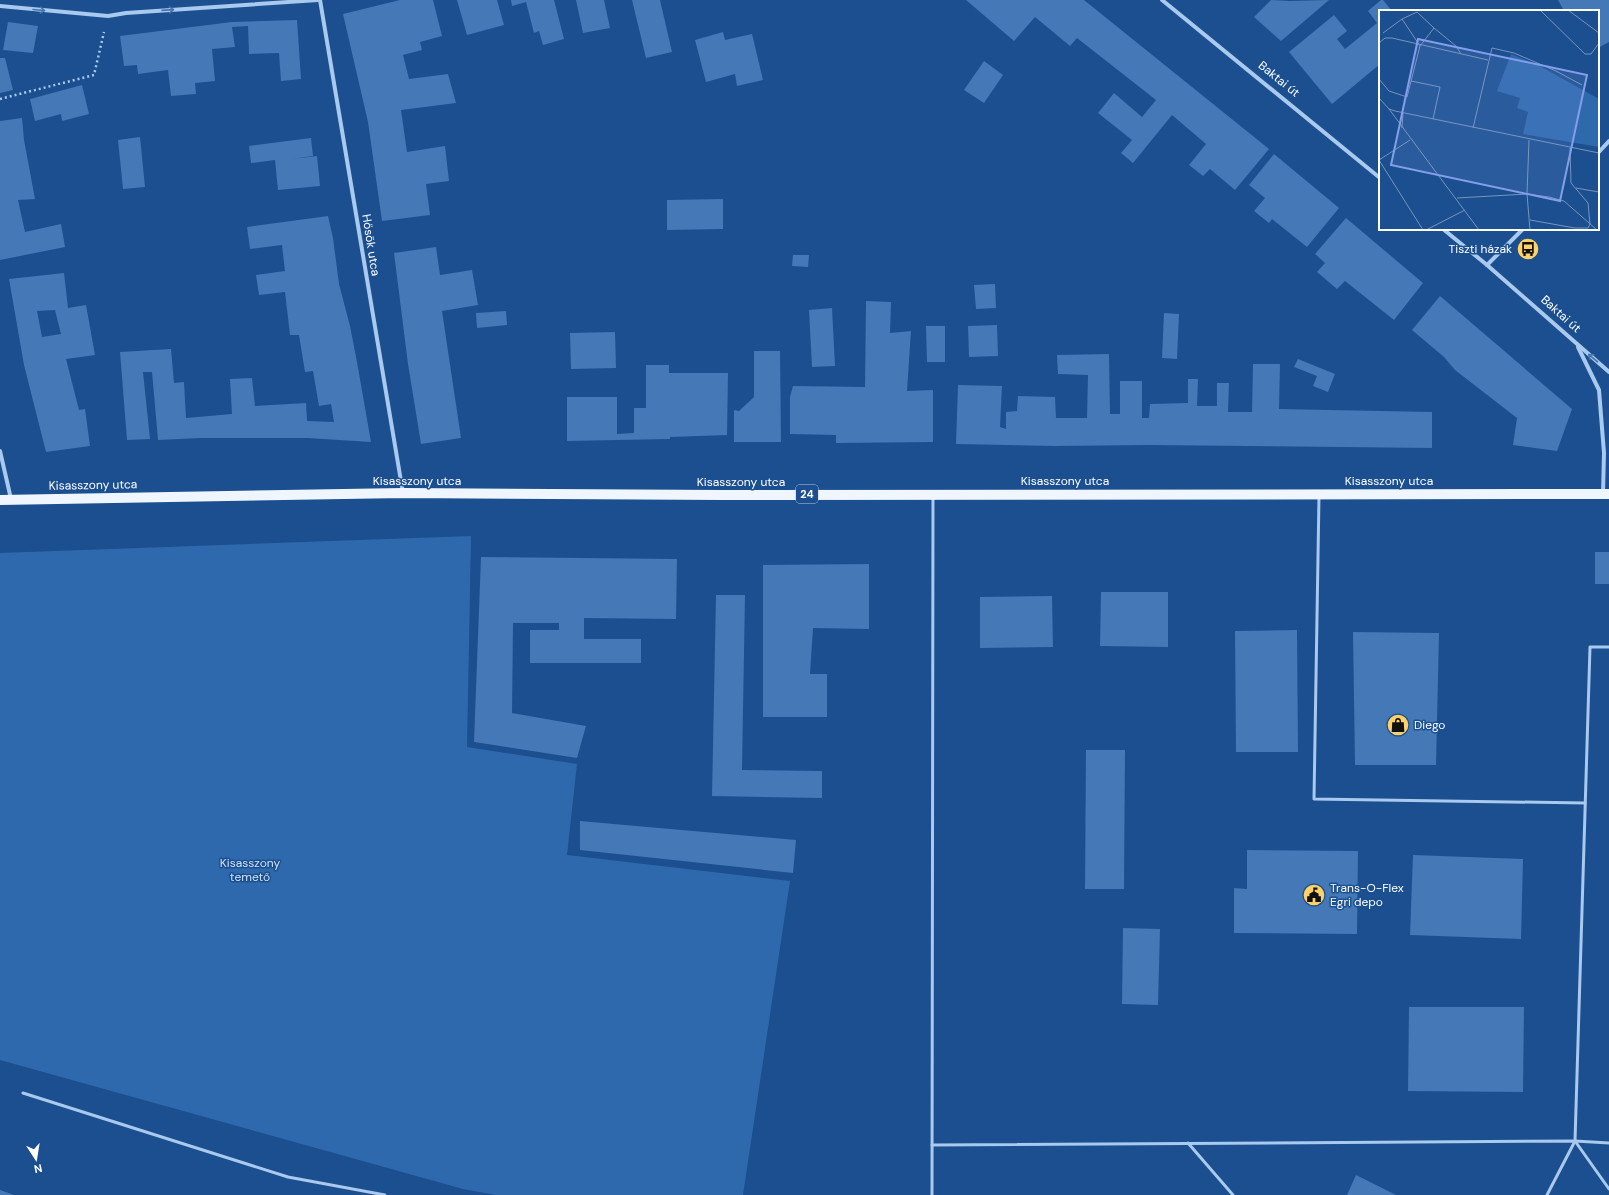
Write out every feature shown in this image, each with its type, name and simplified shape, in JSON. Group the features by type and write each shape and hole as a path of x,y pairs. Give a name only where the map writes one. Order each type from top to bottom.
{"main road":[{"name":"Kisasszony utca","path":"0,500 403,493 1606,494"}],"street":[{"path":"0,6 108,16 126,13 319,0"},
{"name":"Hősök utca","path":"319,0 403,493"},
{"name":"Baktai út","path":"1162,0 1379,177"},
{"path":"1599,152 1609,142"},
{"name":"Baktai út","path":"1444,230 1487,265 1577,345 1599,390 1606,494"},
{"path":"1487,265 1522,230"},
{"path":"1577,345 1609,372"},
{"path":"0,452 11,500"}],"lane":[{"path":"932,1195 933,494"},
{"path":"1319,494 1314,799 1585,803"},
{"path":"1547,1195 1575,1141 1590,647 1609,647"},
{"path":"23,1093 288,1177 385,1195"},
{"path":"932,1145 1575,1141 1609,1143"},
{"path":"1575,1141 1609,1189"},
{"path":"1188,1143 1233,1195"}],"path":[{"path":"0,99 94,75 108,16"}],"green space":[{"name":"Kisasszony temető","path":"471,536 467,747 577,764 567,855 790,881 743,1195 496,1195 463,1189 0,1060 0,553"}],"building":[{"path":"400,0 433,0 442,36 420,42 422,50 403,55 409,79 448,74 456,103 401,110 407,152 445,146 449,181 426,184 430,215 382,221 368,122 343,14"},
{"path":"457,0 497,0 504,25 467,35"},
{"path":"511,0 554,0 564,39 543,45 539,31 534,33 526,2 512,6"},
{"path":"576,0 604,0 610,28 583,33"},
{"path":"632,0 660,0 672,52 646,58"},
{"path":"966,0 1084,0 1269,149 1235,190 1210,169 1203,176 1189,165 1206,144 1172,115 1133,163 1121,153 1132,140 1098,113 1114,93 1142,117 1156,100 1077,38 1070,46 1035,17 1014,41"},
{"path":"1271,0 1329,0 1281,41 1254,17"},
{"path":"1381,0 1383,0 1391,10 1379,10 1379,65 1332,104 1289,52 1334,15 1347,31 1337,39 1345,49 1377,23 1368,11"},
{"path":"1558,0 1609,0 1609,42 1599,47 1599,10 1563,10"},
{"path":"297,20 301,79 281,81 279,53 249,54 248,26 232,27 235,47 212,49 215,81 195,83 196,94 171,96 168,70 138,74 137,65 124,66 120,36 232,22"},
{"path":"8,22 38,26 33,53 3,50"},
{"path":"723,32 725,40 752,34 763,80 737,86 735,74 706,82 695,40"},
{"path":"0,58 5,58 13,90 0,93"},
{"path":"984,61 1003,75 984,103 964,90"},
{"path":"82,85 89,114 62,121 61,114 35,121 30,99"},
{"path":"22,118 24,140 35,199 18,200 25,232 61,224 65,247 0,260 0,121"},
{"path":"140,137 145,187 123,189 118,140"},
{"path":"311,138 313,156 292,159 317,156 320,186 278,190 275,160 251,163 249,146"},
{"path":"1274,154 1339,208 1307,247 1272,219 1269,223 1254,211 1265,198 1249,185"},
{"path":"723,199 723,229 667,230 667,200"},
{"path":"328,216 333,238 339,284 350,326 371,442 307,438 200,438 158,440 152,372 143,372 150,439 127,440 120,352 171,349 174,383 184,382 186,418 232,414 230,379 252,378 255,406 306,403 307,421 334,422 331,404 319,406 313,371 305,372 299,335 290,335 285,292 259,295 256,275 285,271 282,245 250,249 247,227"},
{"path":"1346,218 1423,283 1394,320 1345,281 1337,289 1317,272 1325,263 1315,254"},
{"path":"436,247 440,275 472,270 478,305 442,311 461,438 421,444 408,364 394,253"},
{"path":"793,255 809,255 808,267 792,266"},
{"path":"64,273 68,308 86,305 95,355 66,359 79,410 85,409 90,446 46,452 24,365 9,279","holes":["55,310 61,334 42,337 37,311"]},
{"path":"995,284 996,308 976,309 974,285"},
{"path":"1440,296 1572,409 1557,451 1513,445 1517,418 1455,370 1444,357 1412,330"},
{"path":"866,301 891,302 890,333 911,331 907,391 933,390 933,442 836,443 836,435 790,434 790,397 793,386 865,387"},
{"path":"832,308 835,366 812,367 809,310"},
{"path":"506,311 507,325 477,328 476,313"},
{"path":"1164,313 1179,314 1177,359 1162,358"},
{"path":"997,325 998,356 969,357 968,326"},
{"path":"926,326 945,326 945,362 927,362"},
{"path":"615,332 616,368 571,369 570,333"},
{"path":"754,351 780,351 781,442 734,442 734,410 739,411 754,397"},
{"path":"1109,354 1110,414 1120,414 1120,381 1142,381 1142,418 1149,418 1150,404 1188,403 1188,379 1198,379 1197,406 1217,406 1217,383 1229,383 1228,412 1252,412 1253,364 1280,364 1279,409 1432,412 1432,448 956,444 958,385 1002,386 1000,427 1006,429 1006,412 1017,411 1018,396 1055,397 1056,418 1087,418 1088,375 1058,374 1057,355"},
{"path":"1298,359 1335,374 1328,392 1313,386 1317,376 1294,367"},
{"path":"646,365 669,365 669,373 728,373 727,435 670,437 670,439 567,441 567,397 617,397 617,434 634,433 634,408 646,408"},
{"path":"1595,552 1609,552 1609,584 1595,584"},
{"path":"481,557 677,559 676,619 584,618 584,639 641,639 641,663 530,663 530,630 559,630 559,623 513,623 512,713 586,726 577,758 474,742"},
{"path":"869,564 869,629 813,628 810,674 827,674 827,717 763,717 763,565"},
{"path":"1101,592 1168,592 1168,647 1100,646"},
{"path":"716,595 745,595 742,770 822,771 822,798 712,796"},
{"path":"1052,596 1053,647 980,648 980,597"},
{"path":"1297,630 1298,752 1236,752 1235,631"},
{"path":"1353,632 1439,633 1436,765 1355,765"},
{"path":"1086,750 1125,750 1124,889 1085,889"},
{"path":"580,821 796,840 793,873 580,850"},
{"path":"1247,850 1358,851 1357,934 1234,933 1234,888 1247,889"},
{"path":"1413,855 1523,859 1521,939 1410,935"},
{"path":"1123,928 1160,929 1158,1005 1122,1004"},
{"path":"1409,1007 1524,1007 1523,1092 1408,1091"},
{"path":"1356,1175 1396,1195 1347,1195"},
{"path":"0,1190 14,1195 0,1195"}],"place":[{"name":"Tiszti házak","path":"1528,249"},
{"name":"Diego","path":"1398,725"},
{"name":"Trans-O-Flex Egri depo","path":"1314,895"}]}
